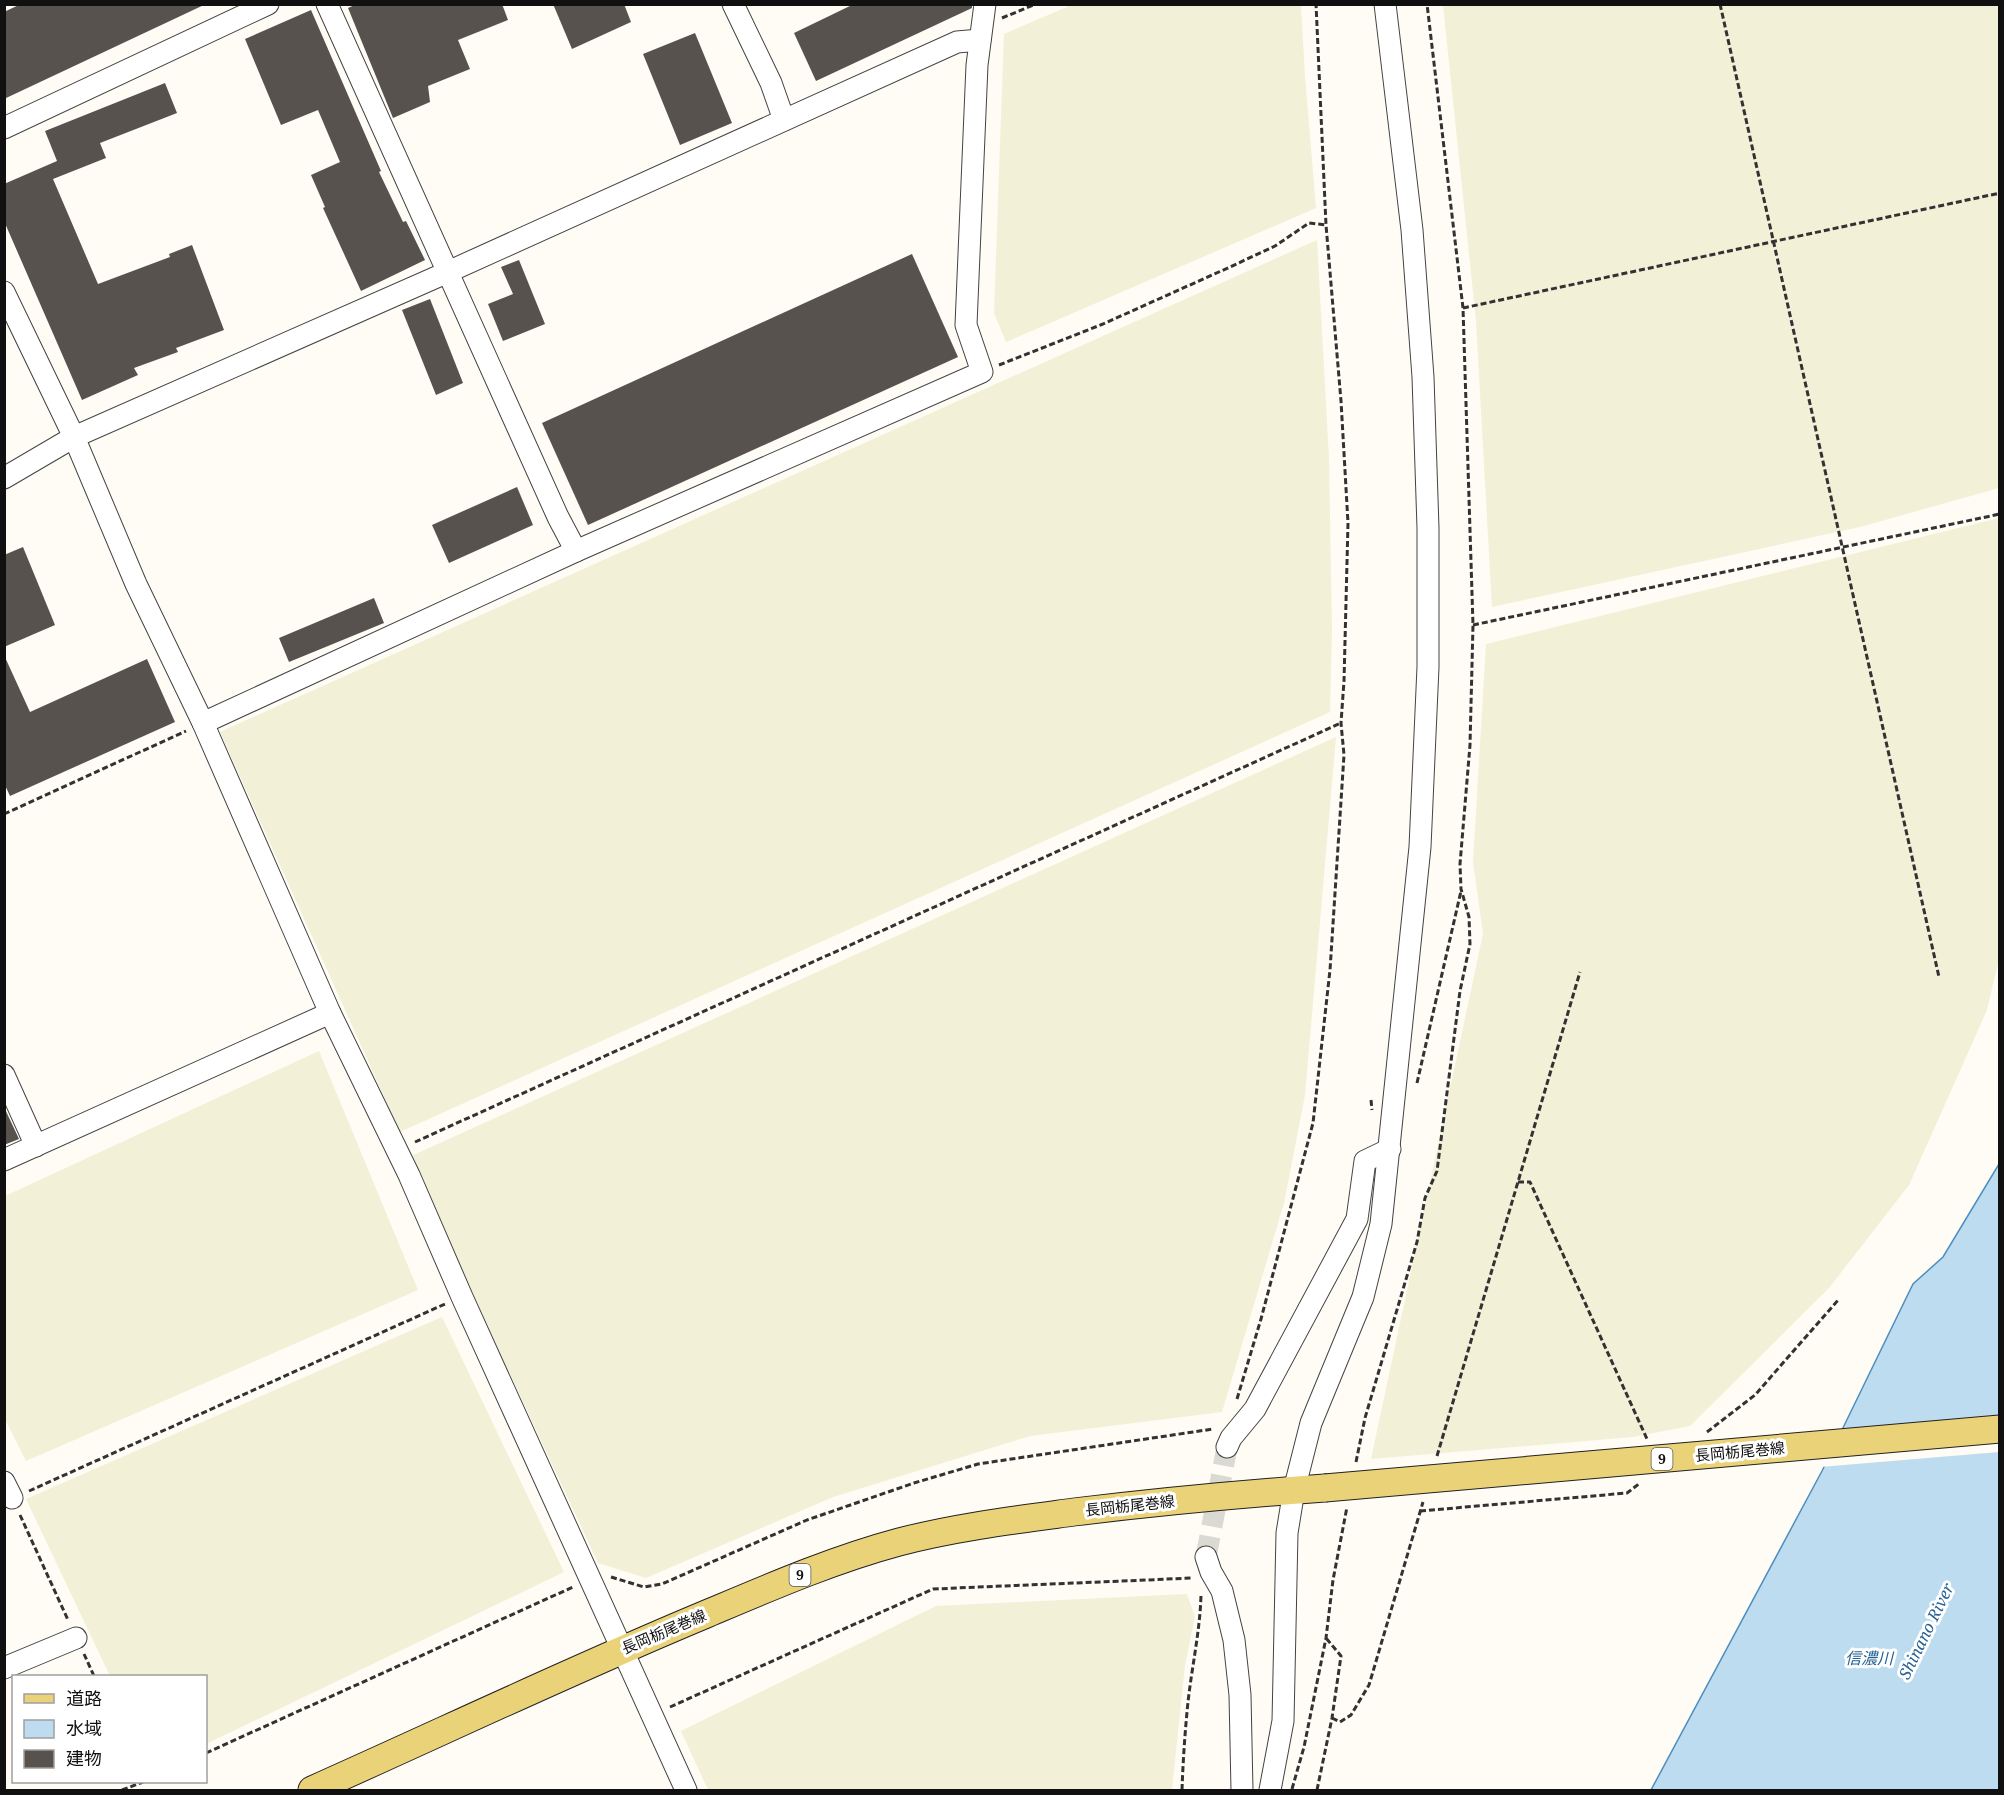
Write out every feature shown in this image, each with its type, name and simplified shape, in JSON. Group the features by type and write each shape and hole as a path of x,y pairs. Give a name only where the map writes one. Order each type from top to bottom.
{"main road":[{"name":"長岡栃尾巻線","path":"312,1791 624,1649 824,1565 900,1542 954,1530 1129,1505 2000,1429"}],"street":[{"path":"4,128 268,4"},
{"path":"327,4 558,517 576,551"},
{"path":"733,4 771,83 784,120"},
{"path":"203,723 576,551 982,372 966,325 980,40 985,4"},
{"path":"1270,1791 1283,1721 1285,1559 1294,1490 1317,1406 1363,1297 1381,1224 1420,847 1428,668 1428,528 1423,377 1412,230 1385,4"},
{"path":"4,478 74,437 448,272 957,42 980,40"},
{"path":"4,292 74,437 136,584 203,723 330,1013 397,1150 624,1649 686,1791"},
{"path":"4,1160 330,1013"},
{"path":"4,1075 36,1146"},
{"path":"1225,1437 1231,1438 1255,1409 1357,1219 1365,1161 1390,1149"},
{"path":"1205,1569 1222,1591 1234,1640 1240,1695 1242,1791"},
{"path":"4,1668 76,1638"}],"path":[{"path":"1007,18 1036,4"},
{"path":"1236,1402 1261,1319 1313,1123 1330,958 1344,755 1341,723 1348,523 1341,401 1326,225 1316,4"},
{"path":"1720,4 1939,977"},
{"path":"1463,308 2000,192"},
{"path":"982,372 1103,324 1230,267 1275,246 1309,224 1326,225"},
{"path":"1473,625 2000,514"},
{"path":"4,814 203,723"},
{"path":"397,1150 1341,723"},
{"path":"1416,1085 1461,889"},
{"path":"1437,1455 1580,972"},
{"path":"1518,1182 1530,1182 1650,1446"},
{"path":"93,1675 8,1490 462,1296"},
{"path":"207,1753 591,1579 609,1577 644,1587 662,1584 807,1520 914,1483 978,1464 1225,1437"},
{"path":"1332,1718 1340,1722 1351,1715 1369,1685 1419,1518"},
{"path":"651,1713 664,1710 933,1589 1205,1569 1201,1615 1188,1701 1182,1791"},
{"path":"1317,1791 1332,1718 1341,1656 1326,1638"},
{"path":"122,1791 140,1783"}],"shaded area":[{"path":"1074,4 1301,5 1316,208 1006,342 994,313 1004,34"},
{"path":"1443,5 1999,5 1999,488 1860,527 1492,607 1476,321"},
{"path":"1317,240 1329,459 1332,629 1330,712 400,1132 220,732"},
{"path":"1999,518 1999,959 1987,1010 1909,1185 1829,1288 1690,1426 1633,1437 1371,1459 1483,934 1473,862 1486,644"},
{"path":"1336,737 1305,1095 1284,1203 1222,1412 1030,1436 833,1497 646,1578 598,1563 409,1157"},
{"path":"319,1051 418,1290 26,1461 5,1419 5,1196"},
{"path":"442,1317 564,1572 207,1744 207,1675 110,1675 26,1499"},
{"path":"1187,1594 1195,1617 1185,1665 1172,1790 708,1790 681,1731 936,1606"}],"water":[{"name":"信濃川","path":"1999,1164 1999,1790 1651,1790 1822,1471 1913,1284 1943,1257"}],"pier":[{"path":"1999,1417 1999,1452 1820,1467 1837,1432"}],"building":[{"path":"21,4 206,4 4,99 4,12"},
{"path":"357,4 502,4 508,20 458,40 470,69 428,86 430,102 393,118 348,8"},
{"path":"553,4 624,4 631,22 572,49"},
{"path":"854,4 972,4 972,8 816,81 794,33"},
{"path":"311,10 381,171 379,172 403,222 406,221 425,260 361,291 323,208 325,207 311,175 340,162 318,110 281,125 245,39"},
{"path":"695,33 732,123 680,145 643,54"},
{"path":"165,83 177,113 100,143 106,158 53,179 98,284 170,257 169,254 192,245 224,330 176,348 178,352 134,368 138,375 82,400 4,221 4,184 57,161 45,131"},
{"path":"912,254 958,357 588,525 542,423"},
{"path":"519,260 545,324 503,341 488,304 513,294 501,267"},
{"path":"430,299 463,383 436,395 402,310"},
{"path":"517,487 533,525 449,563 432,525"},
{"path":"23,547 55,625 4,647 4,555"},
{"path":"374,598 384,623 289,662 279,638"},
{"path":"4,655 30,712 147,659 175,722 10,796 4,783"},
{"path":"4,1107 19,1139 4,1145"}],"tunnel":[{"path":"1206,1557 1227,1447"}],"water label":[{"name":"Shinano River","path":"1926,1631"}]}
